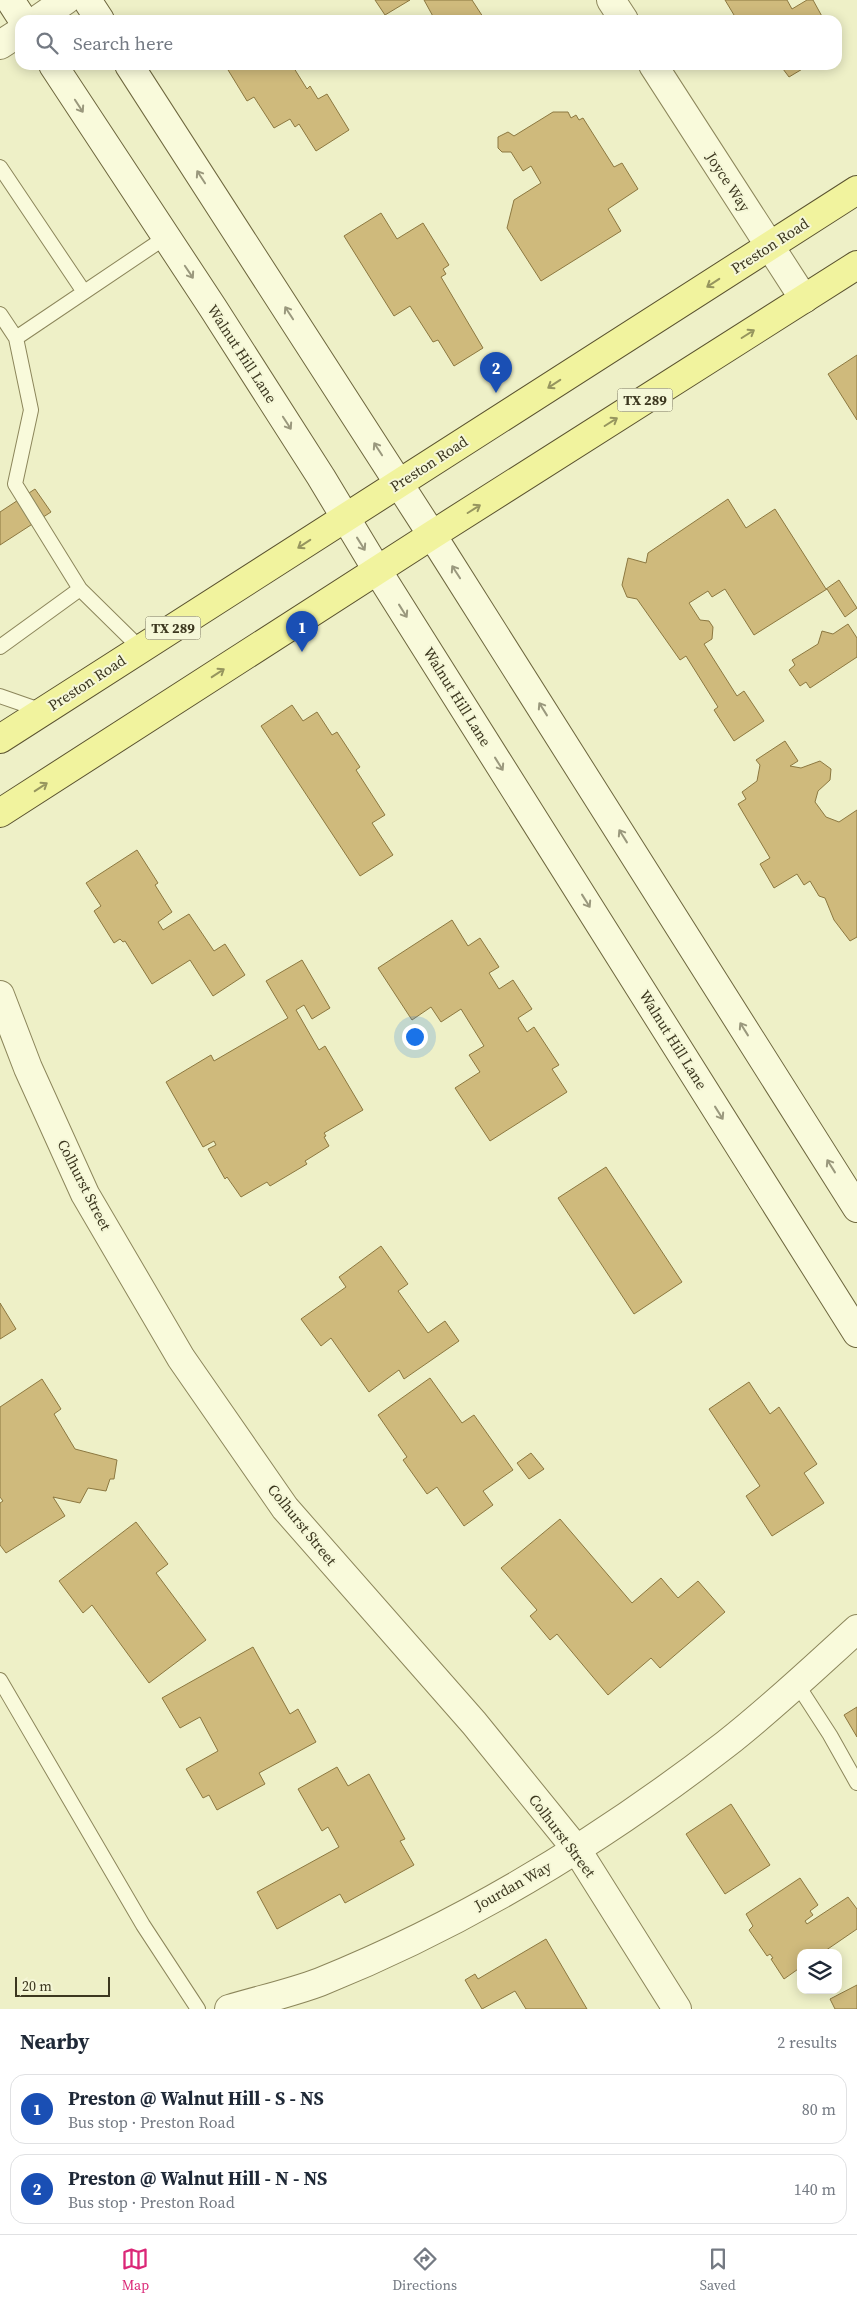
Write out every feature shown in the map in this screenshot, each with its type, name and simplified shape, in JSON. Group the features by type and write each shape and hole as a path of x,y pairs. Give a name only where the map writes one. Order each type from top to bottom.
{"main road":[{"path":"10,0 20,15"},
{"path":"44,15 66,0"},
{"path":"87,0 97,15"},
{"path":"611,0 621,15"},
{"path":"0,45 15,35"},
{"name":"Walnut Hill Lane","path":"56,70 296,437 377,570 857,1333"},
{"path":"132,70 399,483 857,1208"},
{"name":"Joyce Way","path":"656,70 804,299"},
{"name":"Preston Road","path":"0,739 857,190"},
{"name":"TX 289","path":"0,813 377,570 857,265"},
{"name":"Colhurst Street","path":"0,995 28,1068 85,1194 181,1358 284,1508 474,1723 576,1850 677,2009"},
{"name":"Jourdan Way","path":"229,2009 318,1982 424,1935 515,1886 576,1850 659,1794 720,1748 797,1684 857,1629"}],"lane":[{"path":"0,167 84,292"},
{"path":"16,338 166,237"},
{"path":"0,314 16,338 31,410 15,484 80,589 141,649"},
{"path":"0,646 80,589"},
{"path":"0,696 43,711"},
{"path":"0,1680 144,1925 198,2009"},
{"path":"797,1684 830,1735 857,1783"}],"building":[{"path":"375,0 410,0 385,15"},
{"path":"424,0 472,0 482,15 432,15"},
{"path":"725,0 787,0 792,9 807,0 813,0 821,15 734,15"},
{"path":"228,70 295,70 307,89 310,86 318,99 327,94 349,130 316,151 299,124 295,127 290,119 274,128 254,97 247,101"},
{"path":"784,70 801,70 789,77"},
{"path":"553,112 568,112 571,118 576,115 579,120 583,118 614,167 622,163 638,189 608,209 621,231 541,281 507,228 514,200 541,183 531,166 523,171 511,152 502,152 498,148 498,137 508,132 514,136"},
{"path":"381,213 397,239 423,223 449,265 443,269 446,274 441,277 483,348 454,366 438,340 433,342 410,306 394,316 344,236"},
{"path":"857,355 857,420 828,374"},
{"path":"35,489 51,512 0,545 0,512"},
{"path":"728,499 746,528 775,509 826,589 839,580 857,608 845,617 827,589 754,635 725,589 712,597 708,591 689,603 700,620 709,621 713,627 712,639 704,644 737,696 744,691 764,721 734,741 714,710 718,707 686,656 680,660 637,599 627,597 622,585 628,558 646,563 648,553"},
{"path":"848,624 857,638 857,657 810,688 806,682 800,686 789,670 795,665 792,660 818,644 822,631 833,634"},
{"path":"292,705 303,721 317,712 332,735 337,732 360,767 356,770 385,815 372,823 393,855 360,876 261,726"},
{"path":"785,741 798,761 790,766 801,768 820,761 831,769 830,780 818,791 815,802 826,817 839,822 857,810 857,937 850,941 834,920 825,898 819,896 810,881 804,885 797,874 774,888 760,864 770,858 738,804 746,799 742,792 757,781 760,765 756,760"},
{"path":"137,850 158,883 155,885 172,912 158,922 163,930 189,914 214,951 225,944 245,975 213,996 190,960 152,984 125,941 123,942 120,939 114,943 94,911 101,906 86,883"},
{"path":"452,920 468,946 480,938 499,967 489,973 499,989 513,980 532,1009 518,1018 527,1032 534,1027 559,1065 552,1069 567,1092 490,1141 455,1088 480,1072 469,1055 484,1046 461,1009 441,1022 431,1007 412,1020 378,968"},
{"path":"302,960 330,1008 312,1019 304,1005 296,1010 319,1050 325,1046 363,1110 324,1133 329,1146 305,1161 307,1164 270,1186 267,1182 241,1197 227,1177 225,1179 208,1149 216,1145 214,1141 203,1147 166,1082 211,1055 214,1061 288,1018 266,981"},
{"path":"606,1167 682,1282 634,1314 558,1198"},
{"path":"381,1246 408,1284 398,1291 428,1333 445,1321 459,1341 404,1379 399,1370 369,1392 331,1338 321,1346 301,1319 346,1287 339,1277"},
{"path":"0,1303 16,1329 0,1339"},
{"path":"430,1378 462,1423 474,1415 513,1470 483,1491 493,1505 464,1526 437,1487 427,1494 403,1460 407,1457 378,1415"},
{"path":"42,1379 61,1409 54,1414 75,1449 117,1460 114,1479 110,1479 106,1491 88,1488 80,1503 53,1497 65,1516 6,1553 0,1545 0,1503 3,1501 0,1497 0,1407"},
{"path":"749,1382 770,1414 779,1407 817,1464 804,1473 824,1503 772,1536 746,1496 760,1486 709,1409"},
{"path":"531,1453 544,1469 529,1479 517,1463"},
{"path":"560,1519 632,1603 661,1578 678,1598 698,1581 725,1612 660,1668 651,1658 608,1695 557,1634 550,1640 530,1616 537,1610 501,1568"},
{"path":"136,1522 168,1564 156,1573 206,1640 149,1683 92,1605 83,1613 59,1581"},
{"path":"253,1647 290,1714 298,1709 316,1742 259,1773 265,1784 217,1810 209,1795 203,1798 186,1769 218,1751 200,1717 180,1728 162,1698"},
{"path":"857,1707 857,1737 844,1715"},
{"path":"337,1767 348,1786 369,1774 405,1839 400,1841 414,1865 345,1903 340,1894 277,1929 257,1892 339,1847 328,1827 322,1831 298,1789"},
{"path":"731,1804 770,1865 725,1894 686,1834"},
{"path":"800,1878 818,1905 810,1911 813,1915 805,1921 807,1924 848,1897 857,1909 857,1929 828,1949 797,1949 797,1970 784,1979 771,1959 773,1958 770,1954 767,1956 749,1930 753,1926 746,1914"},
{"path":"546,1939 587,2009 526,2009 515,1991 482,2009 465,1980 475,1974 478,1979"},
{"path":"857,1985 857,2009 835,2009 830,1999"}],"place":[{"name":"Preston @ Walnut Hill - N - NS","path":"496,393"},
{"name":"Preston @ Walnut Hill - S - NS","path":"302,652"}]}
